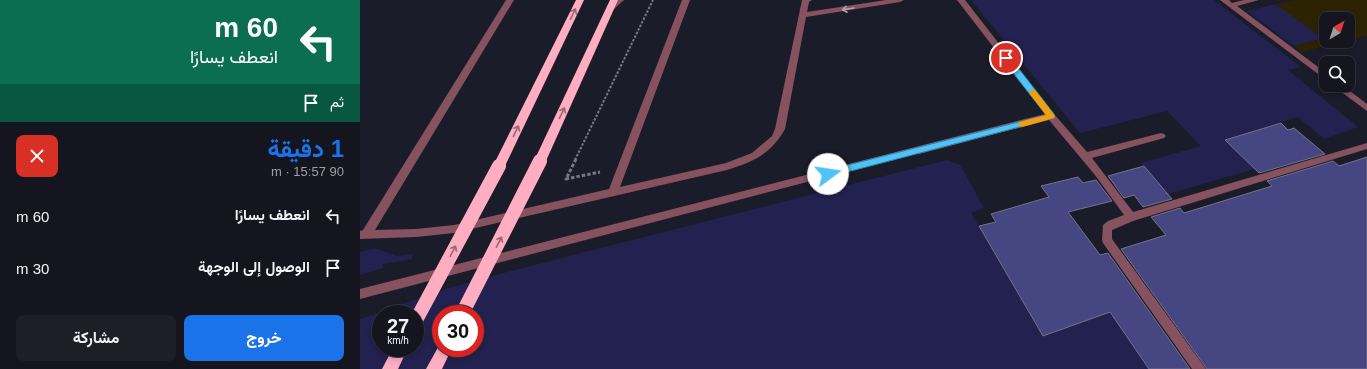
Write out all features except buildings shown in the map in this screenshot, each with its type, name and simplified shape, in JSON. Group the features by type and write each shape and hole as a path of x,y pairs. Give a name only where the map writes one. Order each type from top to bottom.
{"highway":[{"path":"424,305 499,166 580,0"},
{"path":"467,305 540,161 612,4"},
{"path":"390,369 396,357"},
{"path":"434,369 440,357"}],"street":[{"path":"363,235 510,0"},
{"path":"612,4 620,0"},
{"path":"613,191 686,0"},
{"path":"363,235 416,233 454,229 741,162 766,148 775,138 780,128 807,0"},
{"path":"803,15 900,0"},
{"path":"961,0 1051,116 1086,156 1131,217"},
{"path":"1224,0 1319,72"},
{"path":"1231,5 1255,0"},
{"path":"1345,92 1367,108"},
{"path":"360,294 1051,116"},
{"path":"1086,156 1161,136"},
{"path":"1200,369 1107,240 1107,228 1112,224 1131,217 1367,146"}],"path":[{"path":"622,168 566,179 653,0"}],"shaded area":[{"path":"971,0 1214,0 1301,67 1288,70 1358,127 1324,139 1298,117 1226,139 1255,169 1168,194 1141,163 1201,146 1167,111 1080,133"},
{"path":"1276,4 1319,34 1319,40 1294,46 1247,11"},
{"path":"947,160 960,165 984,208 971,213 1043,335 1110,312 1149,369 360,369 360,319 372,315 372,357 424,357 424,305 400,305 449,288"},
{"path":"375,248 397,256 413,254 412,259 383,264 383,268 360,275 360,252"}],"sand":[{"path":"1295,0 1367,0 1367,36 1355,39 1355,12 1319,12 1319,36 1276,4"},
{"path":"1319,39 1319,48 1302,52 1294,46"}],"slow traffic":[{"path":"1022,124 1051,116 1033,92"}],"route":[{"path":"828,174 1051,116 1006,58"}]}
